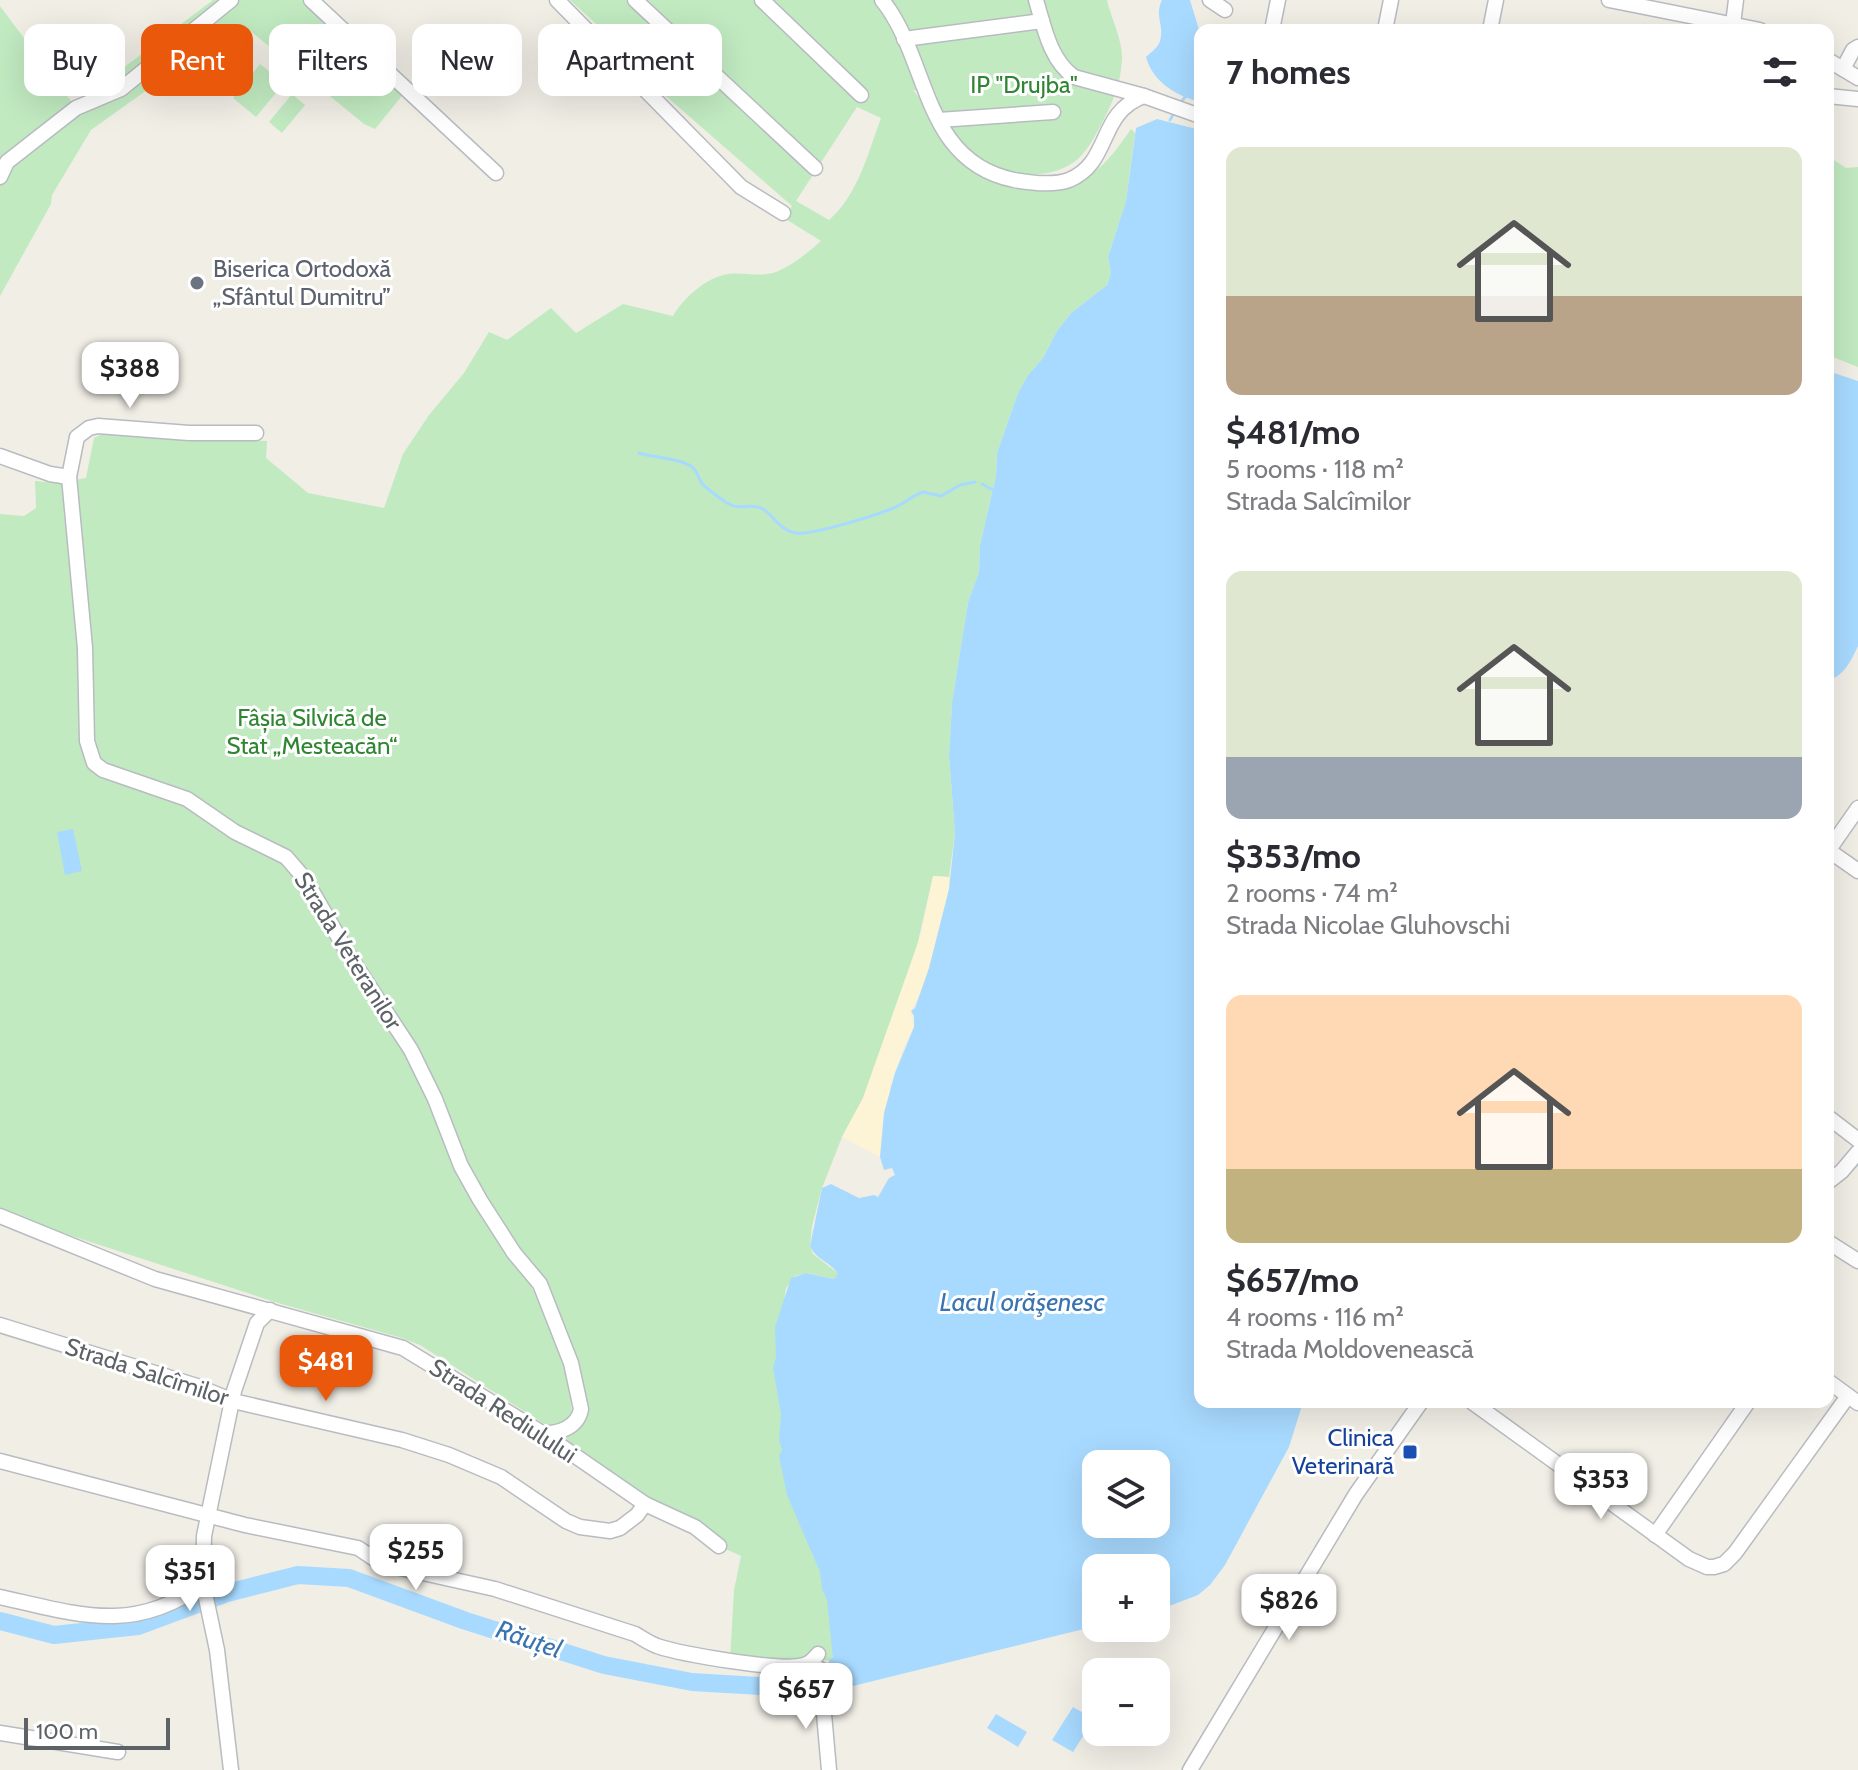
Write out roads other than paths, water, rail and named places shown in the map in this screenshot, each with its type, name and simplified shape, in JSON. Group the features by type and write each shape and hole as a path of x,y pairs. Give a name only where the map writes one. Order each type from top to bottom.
{"street":[{"path":"0,177 7,162 76,108 121,89 231,0"},
{"path":"311,0 496,173"},
{"path":"557,0 741,187 783,213"},
{"path":"635,0 815,168"},
{"path":"762,0 861,95"},
{"path":"882,0 893,8 939,120 953,146 980,167 1009,179 1050,183 1067,181 1085,170 1097,155 1121,108 1144,96"},
{"path":"1036,0 1055,56 1064,70 1089,83 1144,96 1194,114"},
{"path":"1210,0 1225,10"},
{"path":"1273,24 1278,0"},
{"path":"1386,24 1391,0"},
{"path":"1491,24 1496,0"},
{"path":"1609,0 1733,24 1736,0"},
{"path":"904,39 1042,21"},
{"path":"1843,69 1853,50 1858,47"},
{"path":"1834,64 1858,78"},
{"path":"1834,97 1858,99"},
{"path":"939,120 1053,112"},
{"name":"Strada Veteranilor","path":"256,433 189,433 98,426 89,428 77,437 69,477 85,648 87,741 94,763 103,770 187,799 235,832 286,857 314,891 350,957 411,1050 435,1099 461,1166 480,1200 548,1300 571,1363 581,1409 573,1425 556,1433 542,1433"},
{"path":"0,456 50,474 69,477"},
{"path":"1834,842 1858,808"},
{"path":"1834,854 1858,871"},
{"path":"1834,1122 1858,1140"},
{"path":"1834,1177 1858,1152"},
{"name":"Strada Rediulului","path":"0,1216 155,1279 403,1348 542,1433 645,1504 695,1527 719,1546"},
{"path":"1834,1246 1858,1261"},
{"path":"231,1770 225,1704 204,1586 204,1536 234,1391 257,1323 270,1310"},
{"name":"Strada Salcîmilor","path":"0,1325 197,1386 233,1401 402,1440 449,1455 501,1477 566,1521 580,1527 610,1531 620,1528 645,1504"},
{"path":"1480,1408 1689,1559 1707,1567 1724,1564 1735,1553 1853,1399 1834,1385"},
{"path":"1190,1770 1356,1494 1417,1408"},
{"path":"1655,1535 1744,1408"},
{"path":"0,1461 209,1516 358,1548 388,1565 495,1589 635,1634 673,1650 782,1666 802,1666 819,1661 829,1770"},
{"path":"0,1597 89,1617 120,1617 159,1608 204,1586"},
{"path":"0,1733 118,1752"}],"water":[{"path":"1162,0 1190,0 1197,24 1194,24 1194,100 1165,85 1153,73 1146,57 1160,41"},
{"name":"Lacul orăşenesc","path":"1157,119 1194,128 1194,1408 1301,1408 1289,1447 1225,1565 1198,1595 1170,1606 1170,1554 1082,1554 1082,1629 853,1686 844,1682 833,1683 827,1600 820,1572 787,1495 779,1456 782,1450 779,1440 781,1414 773,1368 776,1357 775,1327 791,1278 806,1273 834,1279 838,1274 810,1246 822,1188 831,1184 859,1198 878,1197 889,1178 895,1175 892,1168 884,1170 880,1157 884,1113 895,1073 914,1027 911,1011 915,1008 929,968 949,889 955,833 949,756 952,702 968,602 979,572 980,545 996,476 997,453 1018,393 1028,375 1043,358 1071,313 1107,285 1111,273 1108,257 1126,201 1136,128"},
{"path":"1834,373 1858,381 1858,646 1844,670 1836,677"},
{"path":"73,829 82,871 65,875 57,832"},
{"path":"1073,1707 1082,1712 1082,1738 1073,1752 1052,1740"},
{"path":"996,1714 1027,1732 1018,1747 987,1728"}],"waterway":[{"path":"1182,101 1185,97"},
{"path":"1170,120 1173,115"},
{"path":"639,453 687,464 695,470 702,484 726,502 738,507 759,507 786,529 797,533 871,516 923,492 941,496 960,485 975,482"},
{"path":"982,484 993,490"},
{"path":"1849,1172 1858,1164"},
{"name":"Răuțel","path":"0,1621 54,1635 138,1626 227,1593 298,1575 349,1578 466,1621 604,1665 692,1682 775,1687 831,1673 846,1658"}],"place":[{"name":"Biserica Ortodoxă „Sfântul Dumitru”","path":"197,283"},
{"name":"Clinica Veterinară","path":"1410,1452"}],"park label":[{"name":"IP \"Drujba\"","path":"1024,85"},
{"name":"Fâșia Silvică de Stat „Mesteacăn“","path":"312,732"}]}
